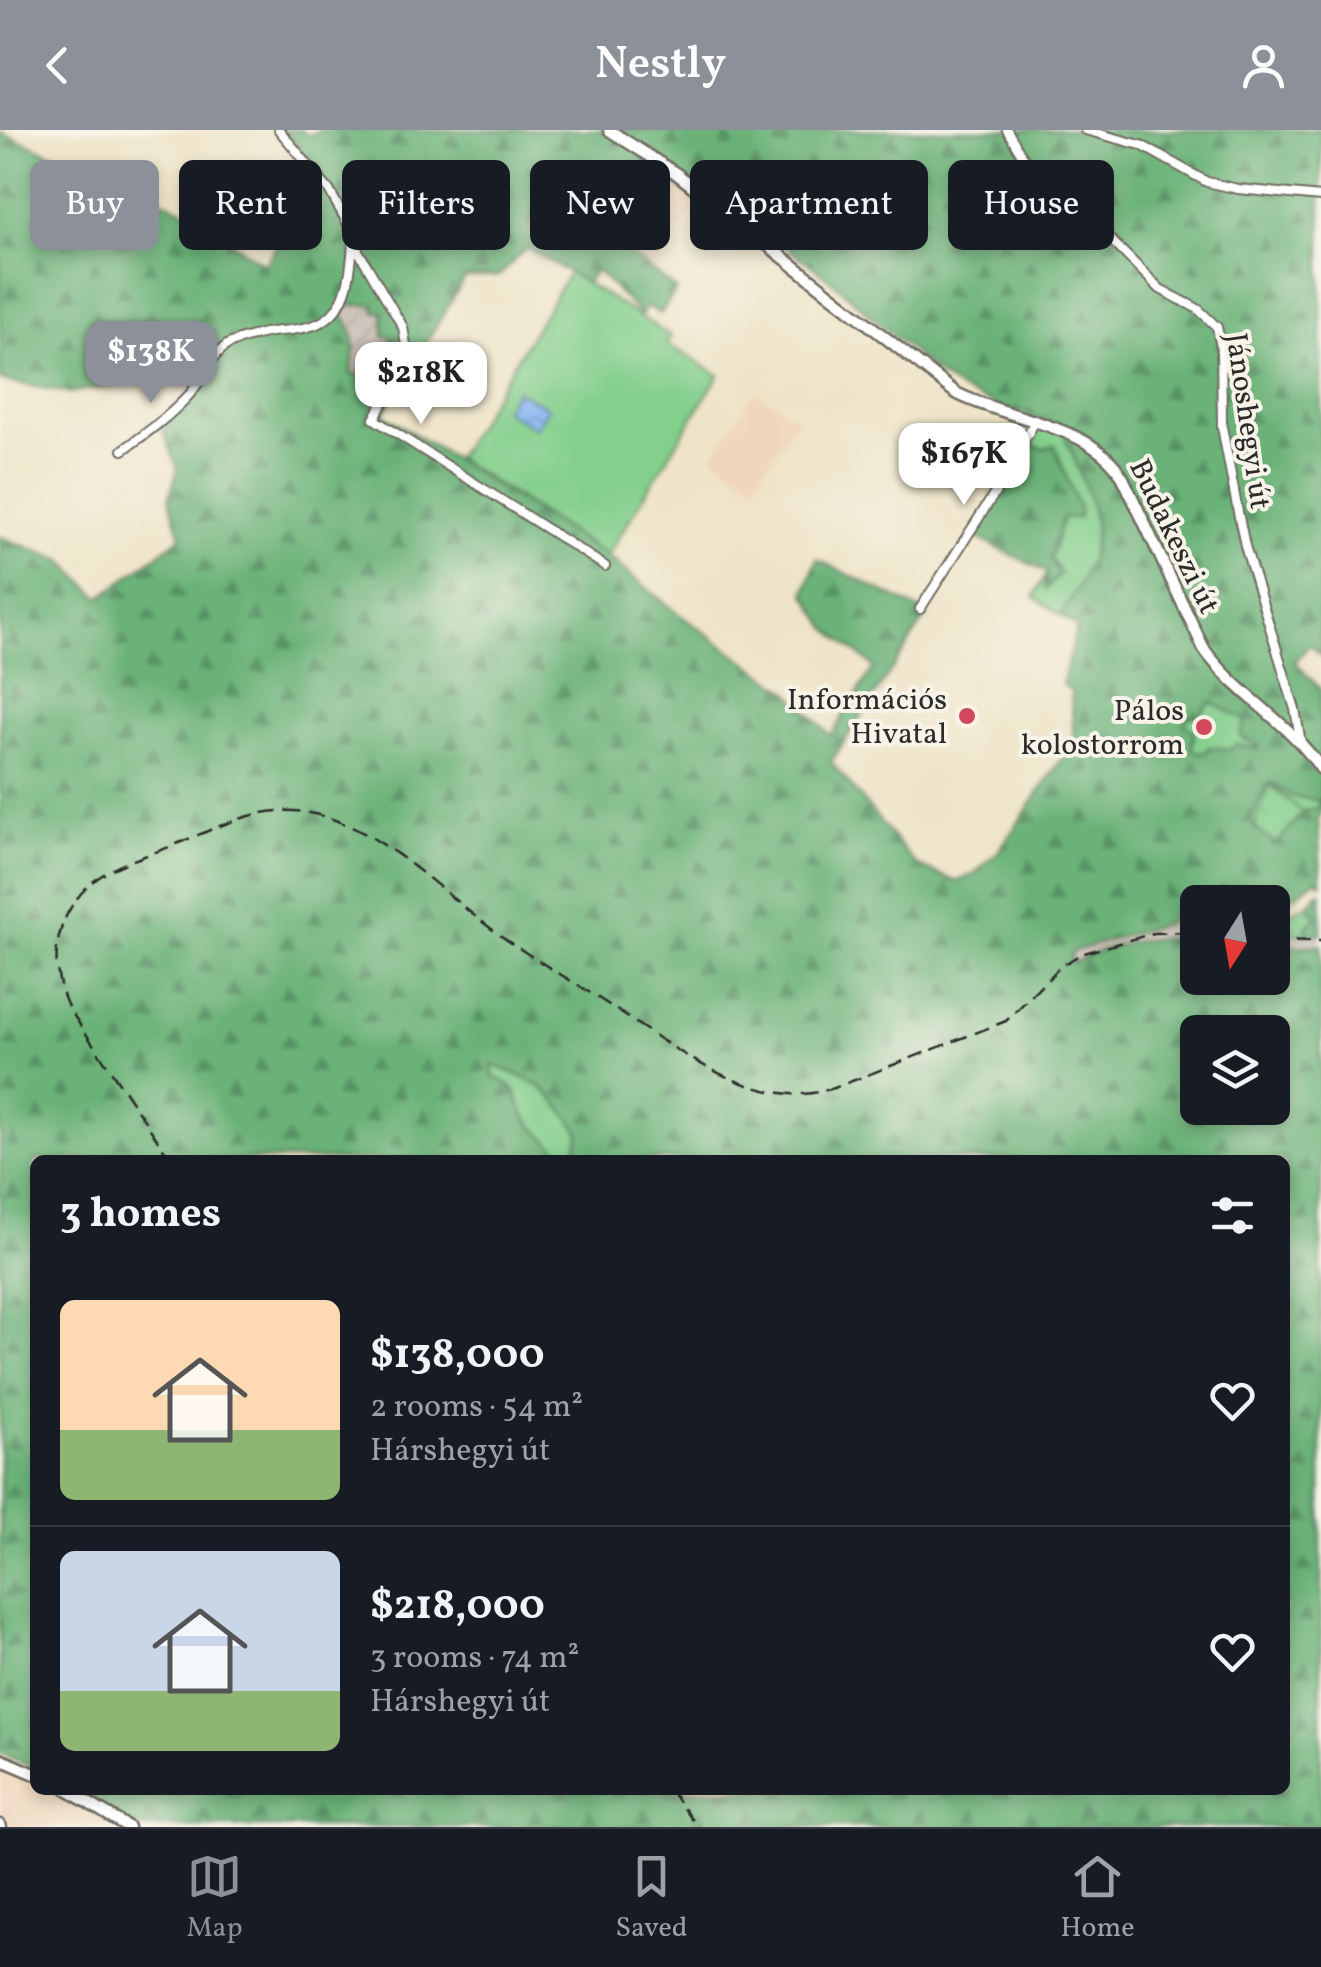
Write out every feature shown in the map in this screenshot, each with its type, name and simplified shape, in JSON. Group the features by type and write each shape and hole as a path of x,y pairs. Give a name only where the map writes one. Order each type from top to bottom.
{"main road":[{"name":"Budakeszi út","path":"610,130 709,198 938,381 972,402 1091,444 1112,460 1204,649 1216,664 1295,731 1321,769"},
{"path":"0,1759 30,1772"},
{"path":"75,1795 128,1827"}],"street":[{"path":"278,130 329,190 342,213"},
{"name":"Jánoshegyi út","path":"1007,130 1032,172 1052,196 1111,240 1160,288 1208,316 1217,327 1221,346 1222,426 1245,546 1295,731"},
{"path":"1084,130 1141,146 1207,182 1238,190 1321,197"},
{"path":"123,450 160,423 192,392 210,362 228,345 250,336 305,328 326,320 341,303 346,290 352,250"},
{"path":"358,250 400,320 409,350 402,372 374,419 604,566"},
{"path":"920,609 1040,425"}],"shaded area":[{"path":"674,182 690,194 690,215 670,246 670,188"},
{"path":"630,250 667,250 653,272 628,253"},
{"path":"347,305 375,305 383,312 384,337 392,337 395,358 383,377 351,375 355,348 352,327 343,316"},
{"path":"756,391 798,419 754,484 712,456"},
{"path":"1180,902 1180,940 1147,939 1070,962 1073,951 1168,923"},
{"path":"1290,932 1321,934 1321,945 1290,947"},
{"path":"0,1763 30,1777 30,1795 64,1795 116,1827 9,1827 0,1812"}],"green space":[{"path":"283,130 301,130 307,136 319,130 1321,130 1321,655 1310,644 1295,662 1321,690 1321,883 1317,879 1290,898 1290,885 1180,885 1180,903 1168,923 1074,951 1070,956 1073,963 1133,942 1180,939 1180,995 1290,995 1290,947 1321,945 1321,1827 135,1827 84,1795 1290,1795 1290,1155 574,1155 580,1133 553,1097 534,1082 492,1065 493,1077 513,1089 527,1119 564,1155 30,1155 30,1767 0,1753 0,537 62,560 100,598 181,537 169,497 178,469 160,423 192,392 204,371 197,365 168,385 143,381 68,393 0,380 0,132 67,160 30,160 30,250 159,250 159,199 179,207 179,250 243,250 265,265 274,250 322,250 322,160 309,160","holes":["530,160 670,160 670,188 673,183 690,195 690,160 928,160 928,250 790,250 833,282 940,377 1010,411 1015,409 1061,426 1083,480 1094,522 1094,542 1089,564 1060,615 1077,627 1062,684 1071,691 1074,741 998,852 974,874 957,882 916,865 831,762 928,614 817,559 805,593 827,628 874,667 831,736 789,692 680,615 607,556 383,414 465,278 499,276 527,248 530,250","347,305 375,305 375,312 383,312 384,337 392,337 395,358 383,377 351,374 353,336 343,316","1211,702 1245,720 1240,736 1259,745 1258,749 1237,744 1230,749 1209,747 1205,753 1196,752 1192,747 1194,731 1184,724","1271,783 1293,797 1319,800 1319,807 1302,812 1277,843 1261,834 1250,821"]},
{"path":"530,250 631,250 629,253 677,290 660,314 647,306 641,315 596,270 586,283"},
{"path":"569,273 671,336 667,344 719,375 607,556 456,458"},
{"path":"1018,410 1061,426 1090,501 1094,542 1089,563 1060,615 1034,597 1044,578 1046,587 1058,569 1050,559 1063,517 1044,449 1028,444 1035,431 1012,423"},
{"path":"1028,444 1044,449 1054,445 1079,509 1079,518 1063,517 1050,559 1060,574 1046,589 1046,572 974,536"},
{"path":"1210,702 1245,720 1243,739 1260,745 1258,749 1237,744 1230,749 1209,747 1206,754 1196,752 1192,747 1194,736 1184,725"},
{"path":"1271,783 1288,792 1319,799 1319,807 1261,828 1250,822"},
{"path":"1270,785 1303,812 1277,843 1261,834 1255,825"},
{"path":"1321,891 1321,934 1306,934 1306,927 1317,917 1307,905"},
{"path":"1307,905 1317,917 1306,927 1306,934 1290,933 1290,914"},
{"path":"491,1065 522,1076 552,1097 580,1133 574,1155 563,1155 536,1130 513,1089 493,1077"}],"water":[{"path":"516,390 548,408 536,428 504,410"}],"railway":[{"path":"168,1155 68,1007 58,976 57,945 74,902 95,880 129,861 250,816 295,811 350,826 401,857 505,939 684,1054 732,1079 789,1094 834,1088 1006,1021 1061,966 1081,954 1154,933 1180,932"},
{"path":"1290,940 1321,941"},
{"path":"674,1795 698,1827"}],"place":[{"name":"Információs Hivatal","path":"967,716"},
{"name":"Pálos kolostorrom","path":"1204,727"}]}
